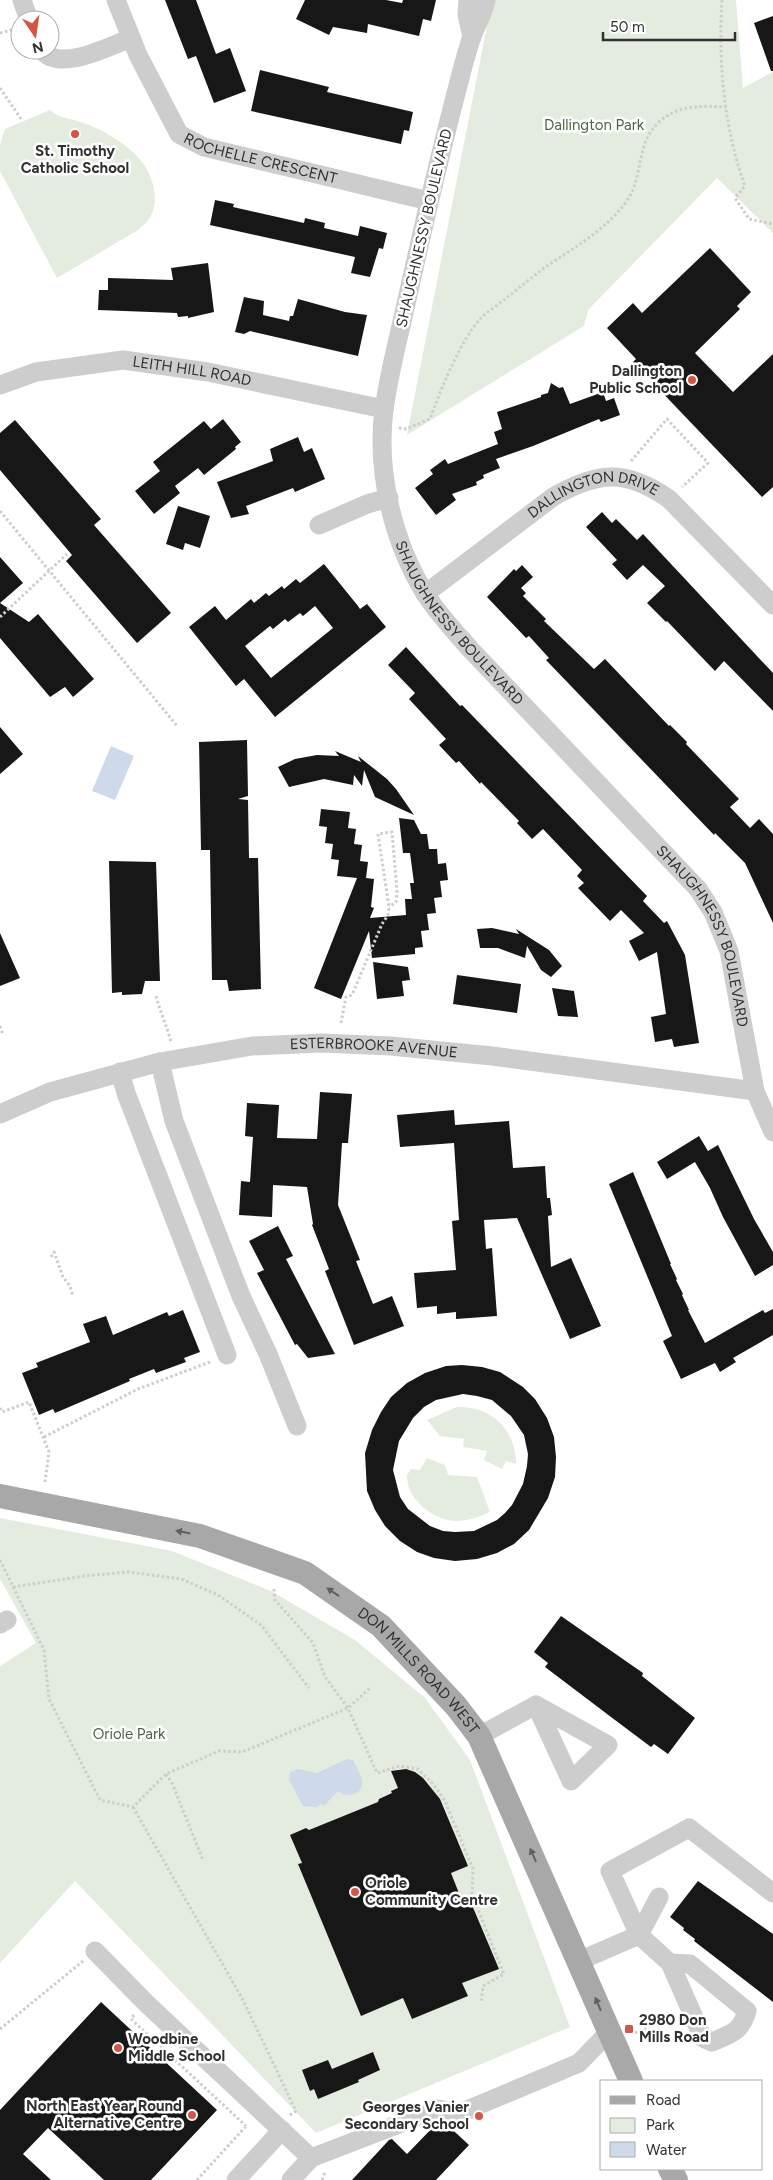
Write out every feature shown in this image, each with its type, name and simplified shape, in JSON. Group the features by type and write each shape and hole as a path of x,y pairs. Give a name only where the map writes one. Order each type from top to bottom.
{"main road":[{"name":"DON MILLS ROAD WEST","path":"0,1496 200,1536 305,1574 381,1626 456,1706 479,1736 631,2080"}],"street":[{"name":"ROCHELLE CRESCENT","path":"116,0 138,55 179,134 204,148 429,201"},
{"name":"SHAUGHNESSY BOULEVARD","path":"468,0 467,15 472,37"},
{"name":"SHAUGHNESSY BOULEVARD","path":"486,0 484,13 472,37 429,201 384,409 384,448 389,498 401,543 410,566 425,594 441,616 470,650 698,889 713,912 729,951 755,1091 773,1132"},
{"path":"60,60 69,61 131,38"},
{"name":"LEITH HILL ROAD","path":"0,385 36,372 123,360 208,372 384,409"},
{"name":"DALLINGTON DRIVE","path":"425,594 553,497 576,484 595,479 618,477 635,480 651,486 668,499 773,605"},
{"path":"319,525 367,504 389,498"},
{"name":"ESTERBROOKE AVENUE","path":"0,1114 50,1092 120,1072 168,1061 252,1046 321,1043 392,1046 492,1056 755,1091"},
{"path":"168,1061 174,1121 241,1296 268,1354 297,1426"},
{"path":"120,1072 126,1093 227,1355"},
{"path":"479,1736 536,1705"},
{"path":"670,1963 639,1935 610,1871 689,1828 773,1893"},
{"path":"579,1961 639,1935 659,1897"},
{"path":"95,1952 146,2003 312,2158"},
{"path":"291,2180 312,2158 438,2109 460,2113 579,2063 610,2031"},
{"path":"236,2180 280,2128"}],"path":[{"path":"722,0 721,23 726,107 734,155 745,186 735,198 749,219 773,224"},
{"path":"0,88 21,119"},
{"path":"394,427 406,429 430,419 440,391 468,336 482,318 543,269 607,225 628,201 636,181 643,147 649,134 658,123 683,108 700,106 726,107"},
{"path":"618,477 667,420 708,463 668,499"},
{"path":"0,511 178,727"},
{"path":"0,617 67,554"},
{"path":"341,1023 343,1001 346,997 352,995 382,924 388,915 389,907 378,834 392,832 398,891 396,902 389,907"},
{"path":"156,996 160,1012 167,1025 168,1061"},
{"path":"0,1026 3,1035"},
{"path":"51,1257 54,1252 63,1277 70,1286 73,1296"},
{"path":"44,1438 138,1389 227,1355"},
{"path":"0,1408 2,1412 29,1402 49,1452 45,1482"},
{"path":"0,1560 44,1650 49,1699 100,1800 133,1807 243,2000 296,2111 280,2128"},
{"path":"13,1587 84,1576 129,1572 181,1578 218,1595 261,1624 309,1688"},
{"path":"274,1589 275,1600 313,1643 325,1676 348,1708 377,1774 399,1766 418,1769 434,1785 445,1801 473,1869 472,1896 504,1974 483,1986 481,2003"},
{"path":"133,1807 166,1774 219,1751 242,1752 348,1708 370,1688"},
{"path":"166,1774 172,1783 203,1860"},
{"path":"0,2029 95,1952"},
{"path":"197,2180 260,2110"}],"green space":[{"name":"Dallington Park","path":"492,0 736,0 743,88 773,72 773,233 717,178 588,310 584,326 407,435"},
{"path":"50,110 60,116 90,125 126,146 145,166 151,177 155,196 154,208 150,217 138,230 57,278 0,171 0,145 5,129"},
{"path":"457,1407 481,1411 491,1415 499,1422 512,1440 516,1464 506,1461 502,1469 484,1460 487,1451 463,1447 464,1439 440,1436 427,1420"},
{"path":"427,1458 445,1465 448,1475 477,1477 490,1512 482,1516 455,1521 438,1517 422,1507 411,1492 407,1475 411,1469 420,1470"},
{"name":"Oriole Park","path":"0,1518 172,1551 271,1591 355,1640 425,1698 470,1760 570,2027 316,2133 75,1881 0,1963 0,1666 36,1643 0,1579"}],"water":[{"path":"111,746 134,756 115,800 92,791"},
{"path":"347,1759 353,1760 360,1774 362,1783 359,1791 345,1795 338,1791 324,1806 322,1804 316,1807 303,1806 289,1780 290,1772 298,1769 317,1773"}],"building":[{"path":"165,0 196,0 216,54 230,48 246,91 214,103 196,56 188,59"},
{"path":"305,0 386,0 402,3 403,0 436,0 431,21 423,19 419,36 368,24 367,33 333,27 329,35 296,19"},
{"path":"773,16 773,71 771,71 754,23"},
{"path":"260,70 329,87 327,92 413,112 409,131 404,130 401,144 251,111"},
{"path":"215,200 234,204 233,207 304,223 305,218 325,223 324,228 358,236 360,226 387,233 383,249 379,248 370,277 351,273 355,257 210,225"},
{"path":"710,248 751,292 737,306 740,309 695,353 733,392 773,354 773,487 762,497 633,362 636,359 607,328 633,303 642,313"},
{"path":"208,263 214,312 188,318 188,316 178,317 177,313 98,310 99,290 108,290 108,278 173,280 171,268"},
{"path":"244,297 264,301 263,315 289,321 290,316 293,316 298,299 345,312 367,315 358,356 250,331 244,334 235,332"},
{"path":"551,383 559,388 563,387 570,404 603,392 606,401 614,398 620,415 601,422 599,419 496,459 500,468 483,475 484,478 476,482 477,485 452,494 456,500 436,515 415,488 433,474 430,470 445,459 448,464 498,444 494,432 502,429 497,412 541,397 541,395 548,393"},
{"path":"223,419 241,442 235,447 236,449 204,475 198,468 175,486 180,493 154,514 135,491 160,471 153,462 204,421 211,429"},
{"path":"15,420 101,519 94,525 171,613 137,643 66,561 72,555 0,470 0,433"},
{"path":"298,437 304,452 312,448 325,479 295,492 293,488 246,506 249,514 231,518 217,482 273,461 270,449"},
{"path":"178,506 210,516 200,548 185,543 183,550 166,544"},
{"path":"602,512 612,523 616,519 637,540 643,534 773,673 773,711 724,661 715,671 647,603 665,586 643,565 627,580 612,564 617,560 586,527"},
{"path":"0,557 23,583 0,603"},
{"path":"324,564 360,609 367,604 386,627 275,717 244,679 236,686 189,627 215,606 226,620 251,599 254,603 266,593 269,596 282,586 284,589 296,579 300,583","holes":["315,606 333,628 271,678 245,646 270,626 273,629 285,619 288,622 300,613 303,616"]},
{"path":"522,565 533,577 521,588 526,593 523,596 546,619 544,621 594,669 605,659 669,726 687,742 686,744 739,799 730,807 750,828 759,819 773,834 773,923 745,863 715,833 714,835 546,660 549,658 529,636 526,638 487,597 514,569 516,571"},
{"path":"0,603 29,622 38,614 94,679 73,697 65,687 50,697 0,638"},
{"path":"406,647 460,706 462,705 647,896 643,901 664,923 667,921 685,955 699,1043 674,1047 672,1039 655,1042 651,1017 666,1014 657,952 639,961 629,941 644,933 621,910 610,921 578,888 584,883 577,876 582,870 543,829 532,839 517,823 519,821 481,782 480,784 459,761 456,763 439,745 446,739 409,699 415,693 388,665"},
{"path":"0,727 23,754 0,774"},
{"path":"247,740 248,796 238,799 248,800 249,858 258,858 261,989 229,991 227,980 212,980 210,850 201,850 199,742"},
{"path":"335,751 361,762 358,756 387,779 414,815 375,797 364,770 362,786 354,775 353,785 324,779 289,787 278,767 295,759 317,755 339,756"},
{"path":"321,809 350,812 348,828 356,829 354,844 362,845 360,861 368,862 366,878 374,879 371,907 374,908 370,918 406,915 405,899 412,899 410,883 414,883 410,853 403,853 399,818 414,820 421,834 427,834 429,849 437,849 438,864 446,863 448,880 440,881 442,897 434,898 436,913 427,914 429,930 421,931 423,947 415,948 415,954 372,958 369,931 341,999 314,988 357,878 337,876 339,860 331,859 333,844 325,843 327,827 319,826"},
{"path":"109,861 156,862 160,981 145,981 142,994 122,995 122,992 112,993"},
{"path":"492,928 519,934 516,929 549,950 562,966 551,977 541,970 527,946 525,958 498,948 480,948 477,929"},
{"path":"0,933 20,978 0,986"},
{"path":"373,962 408,967 410,980 402,981 404,996 377,999"},
{"path":"457,975 521,984 517,1013 453,1004"},
{"path":"552,988 574,991 578,1017 558,1016"},
{"path":"320,1092 352,1094 348,1143 342,1143 338,1205 360,1260 356,1261 373,1304 392,1296 404,1326 354,1345 325,1271 329,1269 312,1225 307,1187 273,1185 272,1217 239,1215 241,1181 250,1182 253,1137 245,1136 247,1103 279,1105 277,1138 317,1139"},
{"path":"454,1110 455,1125 509,1121 513,1168 545,1166 547,1198 550,1198 552,1215 548,1216 551,1267 571,1258 601,1326 570,1339 517,1218 484,1220 486,1249 492,1248 497,1316 456,1319 456,1312 437,1314 437,1306 417,1308 414,1273 456,1270 452,1221 459,1220 454,1143 400,1147 397,1115"},
{"path":"699,1136 708,1151 718,1145 754,1219 773,1252 773,1265 755,1276 695,1162 667,1179 657,1162"},
{"path":"633,1172 688,1310 705,1343 763,1310 765,1313 773,1309 773,1335 733,1358 736,1362 720,1372 715,1363 681,1379 663,1341 672,1336 609,1184"},
{"path":"278,1226 293,1256 286,1259 335,1354 308,1358 297,1344 295,1345 257,1273 264,1270 249,1241"},
{"path":"183,1310 200,1352 184,1358 186,1362 156,1373 154,1369 55,1413 53,1409 39,1415 22,1373 38,1367 36,1363 90,1342 83,1324 106,1316 113,1335 167,1312 169,1316"},
{"path":"446,1366 482,1367 500,1372 523,1387 535,1399 547,1418 554,1437 555,1477 548,1498 529,1530 514,1544 497,1553 477,1559 455,1561 434,1558 417,1552 400,1541 385,1526 375,1510 367,1491 365,1453 372,1430 381,1412 391,1397 407,1383 425,1373","holes":["463,1394 492,1400 511,1416 524,1435 528,1454 523,1484 512,1505 497,1520 474,1531 443,1531 430,1526 408,1509 400,1497 393,1470 399,1441 413,1418 424,1407 436,1400"]},
{"path":"561,1616 643,1673 642,1676 695,1718 668,1754 654,1744 651,1747 545,1667 548,1663 534,1652"},
{"name":"Oriole Community Centre","path":"406,1769 415,1772 423,1778 440,1799 468,1866 451,1873 462,1901 469,1898 499,1969 462,1983 468,1996 412,2019 403,1998 361,2016 298,1864 302,1863 290,1835 306,1828 309,1830 378,1802 379,1799 398,1788 391,1771"},
{"path":"698,1881 773,1934 773,2002 694,1941 695,1939 683,1930 684,1928 670,1917"},
{"path":"101,2002 217,2110 151,2180 104,2180 48,2128 23,2154 51,2180 0,2180 0,2110"},
{"path":"373,2052 380,2070 358,2080 359,2082 318,2099 314,2089 310,2091 302,2070 328,2060 332,2069"},
{"path":"439,2121 443,2121 469,2145 436,2180 352,2180 389,2140 392,2139 407,2154"}],"place":[{"name":"St. Timothy Catholic School","path":"75,134"},
{"name":"Dallington Public School","path":"692,380"},
{"name":"Oriole Community Centre","path":"355,1892"},
{"name":"2980 Don Mills Road","path":"629,2029"},
{"name":"Woodbine Middle School","path":"118,2048"},
{"name":"North East Year Round Alternative Centre","path":"192,2115"},
{"name":"Georges Vanier Secondary School","path":"479,2116"}]}
